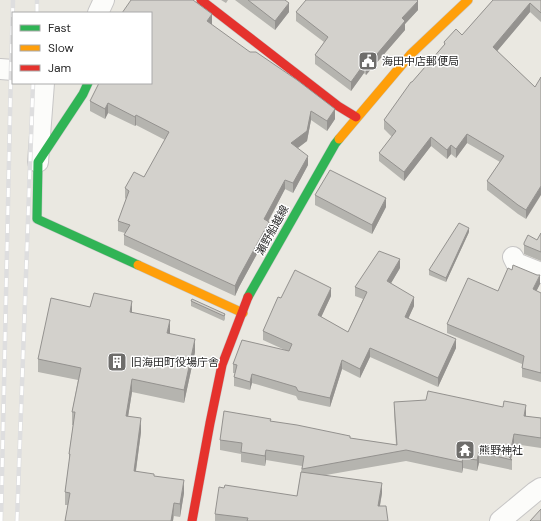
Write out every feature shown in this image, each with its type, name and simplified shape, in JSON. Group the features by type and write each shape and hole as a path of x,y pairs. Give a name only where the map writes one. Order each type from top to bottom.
{"main road":[{"path":"201,0 338,106 356,117"},
{"name":"瀬野船越線","path":"192,521 222,365 250,293 335,144 356,117 411,54 468,0"},
{"path":"88,84 84,94 38,162 37,219 242,313"}],"street":[{"path":"99,12 105,0"},
{"path":"105,0 107,12"},
{"path":"0,68 12,70"},
{"path":"38,162 40,126 48,84"},
{"path":"514,257 516,263 541,273"},
{"path":"500,521 541,488"}],"building":[{"path":"131,0 193,0 212,14 207,21 250,52 256,52 297,80 335,109 327,121 311,111 307,131 291,143 308,156 293,183 285,180 264,219 269,222 235,286 124,235 130,225 118,221 129,191 125,188 134,172 144,177 169,132 108,103 105,109 90,101 98,84 152,84 152,12 123,12"},
{"path":"248,0 285,0 289,3 275,21"},
{"path":"306,0 418,1 402,18 405,21 366,67 364,64 351,82 315,55 328,37 296,12"},
{"path":"493,0 541,0 541,13 530,3 493,47 535,87 541,77 541,186 526,210 487,181 504,156 467,134 456,149 451,145 447,150 431,137 404,172 379,153 396,131 384,120 411,82 445,44 444,42 456,29 462,35"},
{"path":"330,170 386,198 372,225 315,195"},
{"path":"459,223 469,228 446,278 429,270"},
{"path":"541,233 541,252 524,245 528,235 537,240"},
{"path":"379,251 400,259 387,281 414,297 405,317 456,339 438,378 370,348 360,369 342,360 330,398 298,391 296,387 252,374 250,382 234,377 237,365 233,364 242,340 289,351 292,344 263,331 278,297 281,298 295,270 331,288 318,315 348,332 367,292 355,287"},
{"path":"513,265 540,275 533,289 541,293 541,373 522,368 524,356 447,324 468,278 498,291 508,268 512,270"},
{"path":"94,293 132,301 130,312 170,320 167,333 195,339 184,390 132,379 126,416 141,418 134,471 154,474 154,476 184,480 180,504 174,503 171,521 65,521 70,493 65,492 75,412 72,412 81,368 38,359 51,298 90,307"},
{"path":"192,299 225,314 224,316 191,301"},
{"path":"428,391 503,407 504,401 526,405 524,416 541,418 541,438 514,434 510,454 506,454 512,460 479,452 477,460 463,458 462,462 406,450 302,469 304,456 266,450 265,456 241,452 242,443 220,440 224,411 271,419 270,421 350,436 350,438 397,445 394,402 426,400"},
{"path":"301,472 382,483 378,506 386,506 388,521 247,521 248,518 215,514 219,487 224,488 225,485 297,496"},
{"path":"541,509 541,521 530,521"}],"railway":[{"path":"13,0 13,12"},
{"path":"37,0 37,12"},
{"path":"1,521 12,35"},
{"path":"17,521 33,84"}],"traffic: fast":[{"path":"88,84 83,94 38,162 37,219 138,265"},
{"path":"248,297 339,139"}],"traffic: slow":[{"path":"339,139 411,54 468,0"},
{"path":"138,265 243,313"}],"traffic: jam":[{"path":"201,0 338,106 356,117"},
{"path":"192,521 222,365 248,297"}],"place":[{"name":"海田中店郵便局","path":"368,61"},
{"name":"旧海田町役場庁舎","path":"117,362"},
{"name":"熊野神社","path":"465,450"}]}
